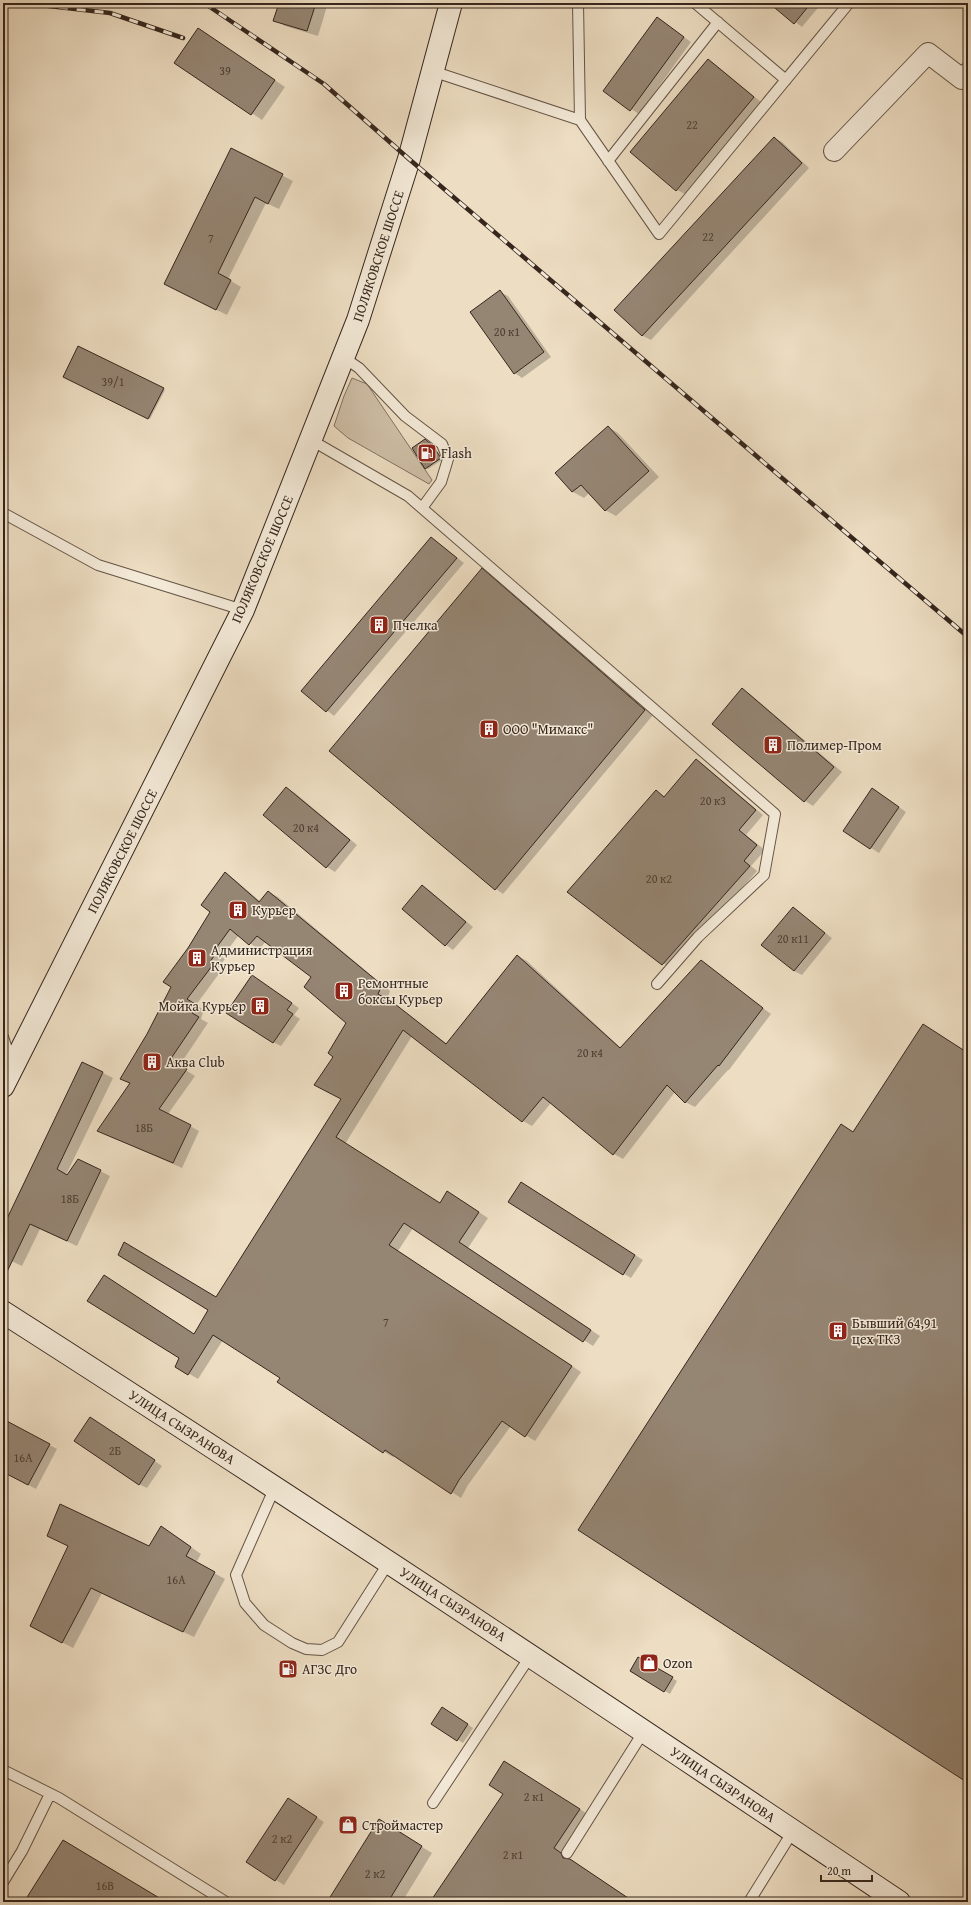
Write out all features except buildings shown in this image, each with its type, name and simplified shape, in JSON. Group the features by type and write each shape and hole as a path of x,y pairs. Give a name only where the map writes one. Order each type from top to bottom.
{"street":[{"name":"ПОЛЯКОВСКОЕ ШОССЕ","path":"5,1082 243,610 358,320 409,159 451,3"},
{"path":"834,151 928,53 966,79"},
{"name":"УЛИЦА СЫЗРАНОВА","path":"3,1312 275,1487 531,1655 899,1902"}],"lane":[{"path":"578,3 580,120 659,234 849,3"},
{"path":"695,3 786,80"},
{"path":"608,161 718,22"},
{"path":"432,72 580,120"},
{"path":"343,357 359,368 405,416 442,444 448,459 443,476 441,482 422,508"},
{"path":"311,440 408,496 775,814 764,875 698,937 656,984"},
{"path":"3,513 98,565 243,610"},
{"path":"3,1037 8,1052 5,1082"},
{"path":"275,1487 236,1575 245,1603 264,1625 292,1643 306,1648 322,1650 338,1642 389,1562"},
{"path":"433,1803 531,1655"},
{"path":"567,1853 644,1731"},
{"path":"3,1770 50,1794 226,1902"},
{"path":"3,1882 22,1851 50,1794"},
{"path":"749,1902 793,1831"}],"shaded area":[{"path":"352,378 367,384 432,480 429,484 348,438 334,426"}],"railway":[{"path":"23,3 110,13 183,38"},
{"path":"204,3 324,84 409,159 968,637"}],"place":[{"name":"Flash","path":"427,453"},
{"name":"Пчелка","path":"379,625"},
{"name":"ООО \"Мимакс\"","path":"489,729"},
{"name":"Полимер-Пром","path":"773,745"},
{"name":"Курьер","path":"238,910"},
{"name":"Администрация Курьер","path":"197,958"},
{"name":"Ремонтные боксы Курьер","path":"344,991"},
{"name":"Мойка Курьер","path":"260,1006"},
{"name":"Аква Club","path":"152,1062"},
{"name":"Бывший 64,91 цех ТКЗ","path":"838,1331"},
{"name":"Ozon","path":"649,1663"},
{"name":"АГЗС Дго","path":"288,1669"},
{"name":"Строймастер","path":"348,1825"}]}
